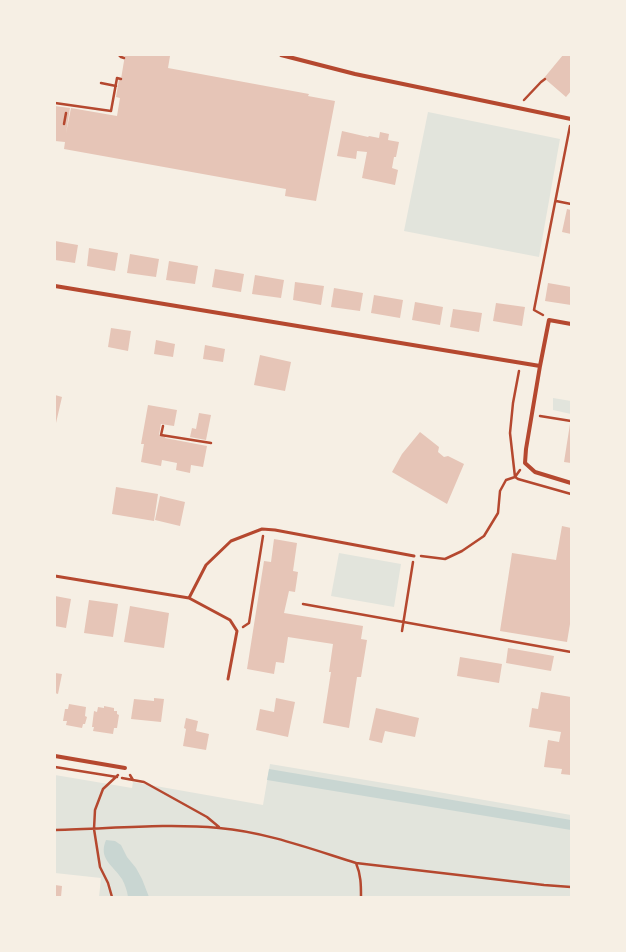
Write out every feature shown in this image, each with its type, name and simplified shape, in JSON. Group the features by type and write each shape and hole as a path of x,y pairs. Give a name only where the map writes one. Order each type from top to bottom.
{"street":[{"path":"281,55 363,76 571,119"},
{"path":"55,286 540,366"},
{"path":"571,324 548,320 526,449 526,463 535,472 571,482"},
{"path":"55,756 125,768"}],"lane":[{"path":"189,598 206,565 231,541 264,530 275,530 414,556"},
{"path":"55,576 189,598 230,620 237,630 228,679"}],"path":[{"path":"119,55 124,58"},
{"path":"55,103 111,111 116,91 117,78 121,79"},
{"path":"517,108 545,79"},
{"path":"101,83 116,86"},
{"path":"64,124 66,113"},
{"path":"548,320 549,318 534,310 571,119"},
{"path":"556,201 571,204"},
{"path":"532,414 571,421"},
{"path":"163,426 161,435 211,443"},
{"path":"402,631 414,556 446,558 462,551 484,536 498,513 500,491 506,480 515,477 526,463"},
{"path":"237,630 249,623 264,530"},
{"path":"303,604 571,652"},
{"path":"55,767 144,782 207,817 219,828"},
{"path":"125,768 133,780"},
{"path":"112,897 108,883 100,867 94,829 95,810 104,789 116,777"},
{"path":"55,830 135,826 219,828 272,836 356,863 571,887"},
{"path":"356,863 360,872 362,884 361,897"}],"shaded area":[{"path":"428,112 560,139 539,257 404,231"},
{"path":"553,398 571,401 571,414 553,410"},
{"path":"339,553 401,564 394,607 331,596"},
{"path":"270,764 571,815 571,897 99,897 101,878 55,873 55,775 132,788 133,782 263,805"},
{"path":"269,769 571,820 571,830 267,780"},
{"path":"106,840 115,841 121,845 127,857 136,868 142,879 149,897 128,897 122,879 105,857 104,847"}],"building":[{"path":"125,55 170,56 168,68 309,94 308,96 335,101 316,201 285,196 286,189 64,149 65,142 55,141 55,106 70,108 66,133 71,108 117,116 120,98 116,97"},
{"path":"563,55 569,55 571,57 571,91 566,97 544,78"},
{"path":"342,131 379,138 380,132 389,134 388,140 399,142 392,168 398,170 395,185 362,178 367,152 357,151 356,159 337,156"},
{"path":"567,209 571,210 571,234 562,232"},
{"path":"55,241 78,245 75,263 55,260"},
{"path":"89,248 118,253 115,271 87,266"},
{"path":"130,254 159,259 156,277 127,273"},
{"path":"169,261 198,266 195,284 166,280"},
{"path":"215,269 244,274 241,292 212,287"},
{"path":"255,275 284,280 281,298 252,294"},
{"path":"295,282 324,286 321,305 293,300"},
{"path":"548,283 571,287 571,305 545,301"},
{"path":"334,288 363,293 360,311 331,307"},
{"path":"374,295 403,300 400,318 371,313"},
{"path":"415,302 443,307 440,325 412,320"},
{"path":"496,303 525,307 522,326 493,321"},
{"path":"453,309 482,313 479,332 450,327"},
{"path":"111,328 131,331 128,351 108,347"},
{"path":"156,340 175,344 173,357 154,354"},
{"path":"205,345 225,349 223,362 203,359"},
{"path":"260,355 291,362 285,391 254,385"},
{"path":"55,395 62,397 56,423 55,423"},
{"path":"148,405 177,410 174,426 161,424 159,435 166,436 165,438 207,446 203,467 191,465 190,473 176,470 177,463 162,460 161,466 141,462 144,444 141,444"},
{"path":"199,413 211,415 206,440 190,437 192,428 196,429"},
{"path":"571,424 571,463 564,462"},
{"path":"420,432 439,447 438,452 444,457 448,456 464,464 447,504 392,472 402,454"},
{"path":"116,487 158,494 154,521 112,514"},
{"path":"160,496 185,502 180,526 155,520"},
{"path":"562,526 571,528 571,618 567,642 500,631 512,553 556,560"},
{"path":"274,539 297,543 293,571 298,572 295,592 289,591 284,613 363,626 361,639 367,640 361,677 357,677 349,728 323,723 331,672 329,672 333,644 288,637 284,663 276,662 274,674 247,669 264,561 271,562"},
{"path":"55,596 71,599 66,628 55,626"},
{"path":"89,600 118,604 113,637 84,633"},
{"path":"130,606 169,613 164,648 124,642"},
{"path":"508,648 554,656 551,671 506,663"},
{"path":"460,657 502,664 499,683 457,676"},
{"path":"55,673 62,674 58,694 55,693"},
{"path":"541,692 571,697 571,775 561,774 562,769 544,767 548,740 559,742 561,732 529,727 532,708 538,709"},
{"path":"154,698 164,699 161,722 131,719 134,699 154,701"},
{"path":"276,698 295,702 288,737 256,730 260,709 274,712"},
{"path":"69,704 86,707 85,716 87,717 82,728 66,725 67,721 63,721 65,709 68,709"},
{"path":"104,706 114,708 114,711 117,711 117,714 119,715 117,728 114,728 113,734 93,731 94,711 97,712 98,707 104,708"},
{"path":"376,708 419,718 415,737 385,731 382,743 369,740"},
{"path":"186,718 198,721 196,731 209,734 206,750 183,746"},
{"path":"55,885 62,886 61,897 55,897"}]}
